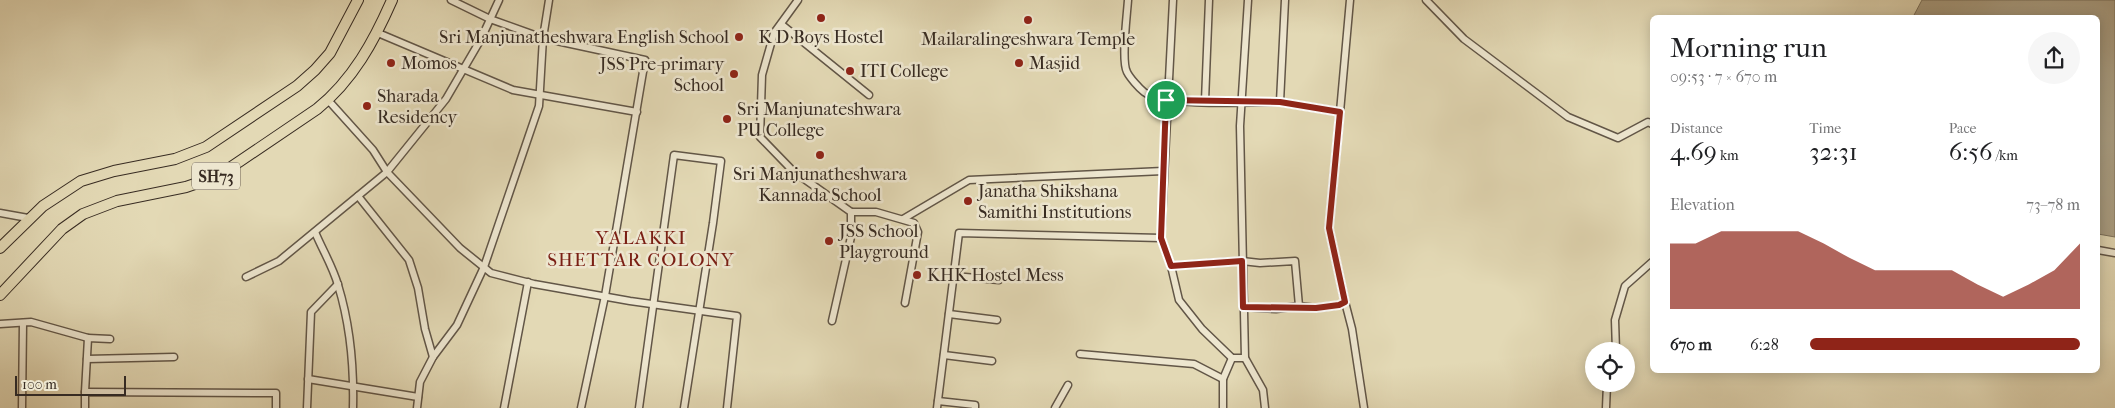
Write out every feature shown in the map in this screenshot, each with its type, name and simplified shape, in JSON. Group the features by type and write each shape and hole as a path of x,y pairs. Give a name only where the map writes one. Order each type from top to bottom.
{"main road":[{"name":"SH73","path":"0,248 28,218 80,181 114,171 176,158 206,147 297,86 330,53 358,0"},
{"name":"SH73","path":"0,295 57,234 83,214 117,201 186,187 218,176 328,100 353,74 378,33 392,0"}],"street":[{"path":"452,0 490,19 543,38 645,60 605,296 581,408"},
{"path":"246,277 279,261 387,172 446,99 499,0"},
{"path":"417,408 420,382 433,357 457,324 484,267 539,106 543,38 549,0"},
{"path":"798,0 774,33 762,75 760,137 793,172 851,212 876,212 914,223 918,232 905,303"},
{"path":"1128,0 1124,56 1126,71 1145,93 1166,100 1280,102 1340,112"},
{"path":"1173,0 1171,61 1166,100 1161,238 1171,266 1179,300 1202,329 1232,358 1245,358"},
{"path":"1205,101 1209,0"},
{"path":"1248,0 1242,102 1242,261 1245,358 1263,390 1265,408"},
{"path":"1280,102 1286,0"},
{"path":"1350,0 1345,71 1329,228 1352,329 1364,408"},
{"path":"1426,0 1464,39 1568,117 1618,138 1648,122 1650,123"},
{"path":"781,24 869,95"},
{"path":"378,33 513,90 637,112"},
{"path":"328,100 373,150 387,172 460,248 492,273 528,282 654,305 700,309 736,316 727,408"},
{"path":"639,408 674,154 721,161 684,408"},
{"path":"903,220 969,180 1163,171"},
{"path":"358,196 409,260 418,288 425,329 433,357"},
{"path":"832,321 851,237 851,212"},
{"path":"0,213 28,218"},
{"path":"315,232 338,284 348,330 354,386 353,408"},
{"path":"975,408 975,405 938,404 959,234 1161,238"},
{"path":"2100,250 2115,253"},
{"path":"1171,266 1242,261 1260,263 1295,261 1300,306"},
{"path":"1616,342 1615,320 1625,286 1650,264"},
{"path":"954,276 999,280"},
{"path":"504,408 528,282"},
{"path":"306,408 310,312 338,284"},
{"path":"1243,307 1276,309 1300,306 1316,308 1339,305 1345,302"},
{"path":"949,314 997,320"},
{"path":"0,324 30,322 88,338 110,339"},
{"path":"22,408 23,323"},
{"path":"85,408 88,338"},
{"path":"944,354 992,361"},
{"path":"1080,354 1194,364 1222,379"},
{"path":"87,358 174,357"},
{"path":"1223,408 1222,379 1232,358"},
{"path":"308,380 418,397"},
{"path":"1055,408 1068,385"},
{"path":"85,392 276,393 276,408"},
{"path":"1606,408 1607,392"}],"shaded area":[{"path":"1922,0 2115,0 2115,237 2100,234 2100,15 1914,15"}],"place":[{"name":"K D Boys Hostel","path":"821,18"},
{"name":"Mailaralingeshwara Temple","path":"1028,20"},
{"name":"Sri Manjunatheshwara English School","path":"739,37"},
{"name":"Momos","path":"391,63"},
{"name":"Masjid","path":"1019,63"},
{"name":"ITI College","path":"850,71"},
{"name":"JSS Pre-primary School","path":"734,74"},
{"name":"Sharada Residency","path":"367,106"},
{"name":"Sri Manjunateshwara PU College","path":"727,119"},
{"name":"Sri Manjunatheshwara Kannada School","path":"820,155"},
{"name":"Janatha Shikshana Samithi Institutions","path":"968,201"},
{"name":"JSS School Playground","path":"829,241"},
{"name":"KHK Hostel Mess","path":"917,275"}],"district":[{"name":"YALAKKI SHETTAR COLONY","path":"641,249"}],"route":[{"path":"1166,100 1280,102 1340,112 1329,228 1345,302 1339,305 1316,308 1300,306 1276,309 1243,307 1242,261 1171,266 1161,238 1166,100"}]}
